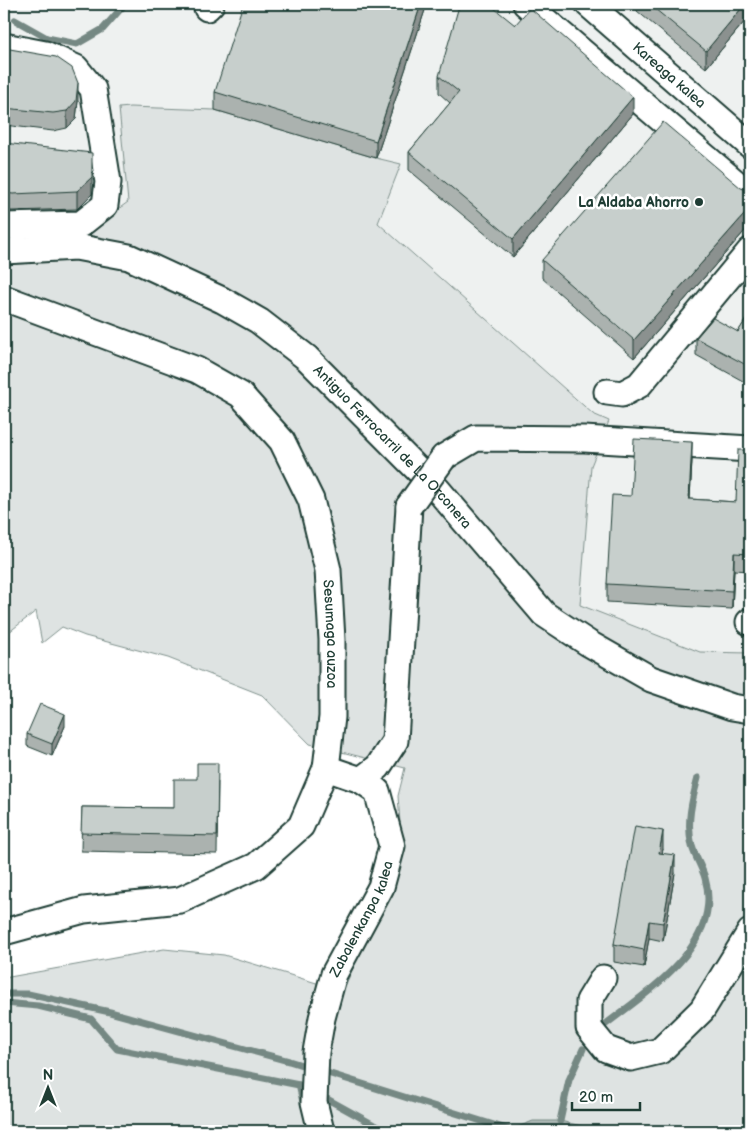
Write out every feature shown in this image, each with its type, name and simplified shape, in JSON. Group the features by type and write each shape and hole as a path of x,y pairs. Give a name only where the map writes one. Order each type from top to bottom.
{"street":[{"path":"526,4 750,195"},
{"name":"Kareaga kalea","path":"588,4 750,145"},
{"path":"4,46 45,54 76,68 93,89 108,182 105,205 81,224 4,226"},
{"path":"76,153 104,155"},
{"name":"Antiguo Ferrocarril de La Orconera","path":"4,251 76,247 129,257 222,300 260,321 307,358 437,489 544,614 588,643 651,679 732,707 750,710"},
{"path":"607,392 622,394 640,385 750,251"},
{"name":"Sesumaga auzoa","path":"4,298 197,370 241,395 282,441 312,500 328,570 332,640 332,717 326,768 301,826 256,866 180,900 84,910 4,932"},
{"path":"361,780 378,767 395,741 409,506 444,457 476,438 584,438 750,449"},
{"name":"Zabalenkanpa kalea","path":"321,1131 314,1102 316,1052 334,974 381,887 392,846 377,791 361,780 326,768"},
{"path":"603,978 589,1001 589,1028 606,1049 631,1058 660,1051 702,1010 750,932"}],"shaded area":[{"path":"4,4 750,4 750,653 700,652 580,605 591,466 609,421 593,414 378,223 401,164 215,110 119,108 128,202 81,236 4,235"},
{"path":"119,108 215,110 401,164 378,223 593,414 609,421 591,466 580,605 700,652 750,653 750,1131 4,1131 4,978 164,949 224,955 343,991 368,934 401,836 398,796 405,768 310,744 262,695 168,658 85,636 62,627 42,643 36,611 4,636 4,235 81,236 128,202"},
{"path":"533,1121 560,1121 582,1126 582,1131 510,1130"}],"building":[{"path":"243,4 421,4 376,141 215,92"},
{"path":"462,4 489,4 515,25 530,8 633,97 513,239 409,152 459,92 439,76 459,6"},
{"path":"649,4 745,4 706,51"},
{"path":"4,48 56,57 72,68 78,83 76,101 67,111 53,113 4,108"},
{"path":"663,122 741,188 750,191 750,208 634,340 542,260"},
{"path":"4,143 92,153 92,177 77,191 4,193"},
{"path":"750,313 750,367 696,338 713,318 738,332"},
{"path":"634,439 692,442 689,499 736,502 738,450 750,450 750,554 734,553 732,591 607,584 612,495 631,496"},
{"path":"40,704 65,714 52,744 27,734"},
{"path":"197,763 218,763 217,836 81,833 82,807 174,808 174,779 197,779"},
{"path":"635,826 663,831 659,853 675,855 663,923 649,921 644,950 614,944"}],"waterway":[{"path":"15,20 47,38 77,44 103,29 125,4"},
{"path":"606,1024 643,996 679,963 694,944 704,923 708,902 705,878 690,837 692,803 698,778"},
{"path":"4,994 28,994 110,1012 289,1061 510,1130"},
{"path":"4,1003 38,1006 91,1019 117,1049 299,1085 310,1090"},
{"path":"560,1121 569,1080 583,1049"},
{"path":"299,1085 304,1106"},
{"path":"320,1095 385,1131"}],"place":[{"name":"La Aldaba Ahorro","path":"699,202"}]}
